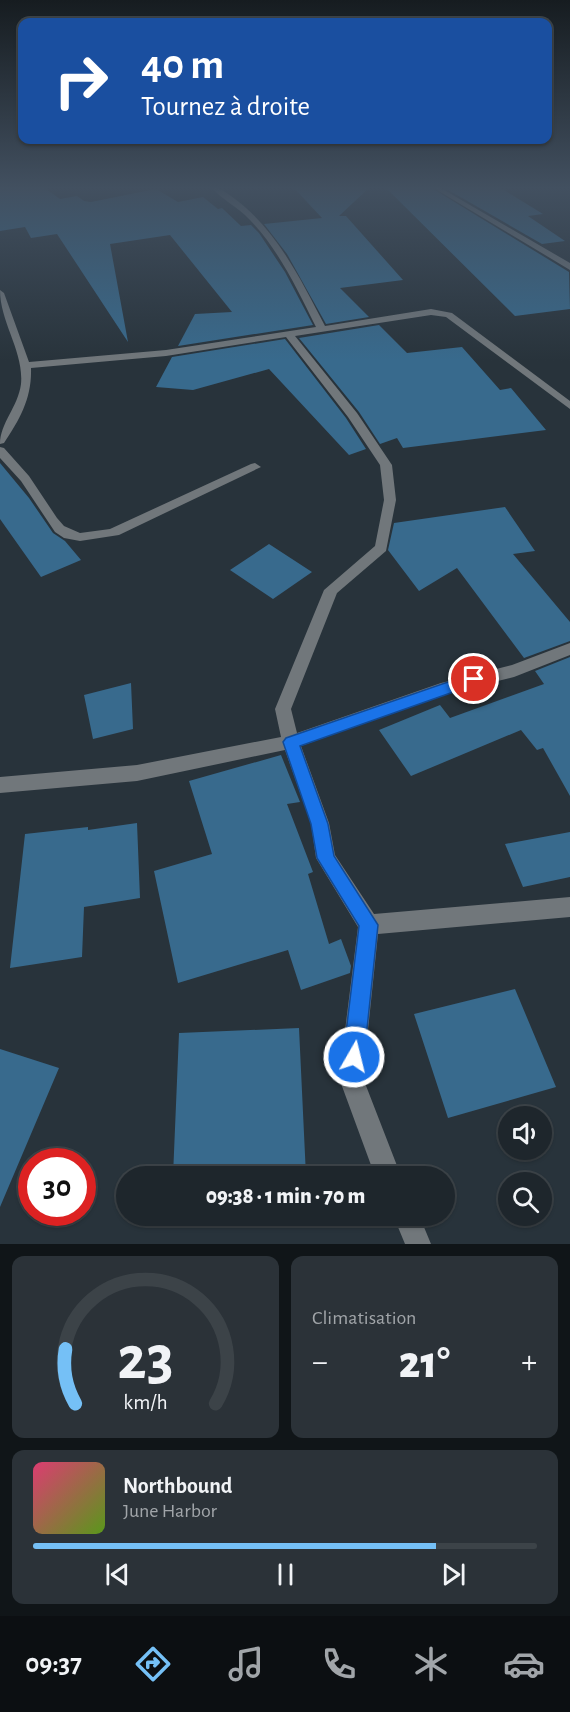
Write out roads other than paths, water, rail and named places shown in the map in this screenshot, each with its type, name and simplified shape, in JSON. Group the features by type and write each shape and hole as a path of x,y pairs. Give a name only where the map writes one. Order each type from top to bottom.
{"street":[{"path":"277,245 321,327"},
{"path":"533,245 570,267"},
{"path":"0,293 27,365 27,390 14,423 0,441"},
{"path":"27,365 166,353 321,327 431,312 449,315 462,322 570,406"},
{"path":"288,333 353,414 386,465 390,500 381,548 331,590 283,709 291,742 320,824 326,858 369,925 351,1078 384,1166"},
{"path":"0,451 27,481 56,527 75,537 95,537 114,532 255,467"},
{"path":"0,785 137,773 291,742 441,689 474,679 514,671 570,649"},
{"path":"369,925 570,907"},
{"path":"410,1226 418,1244"}]}
